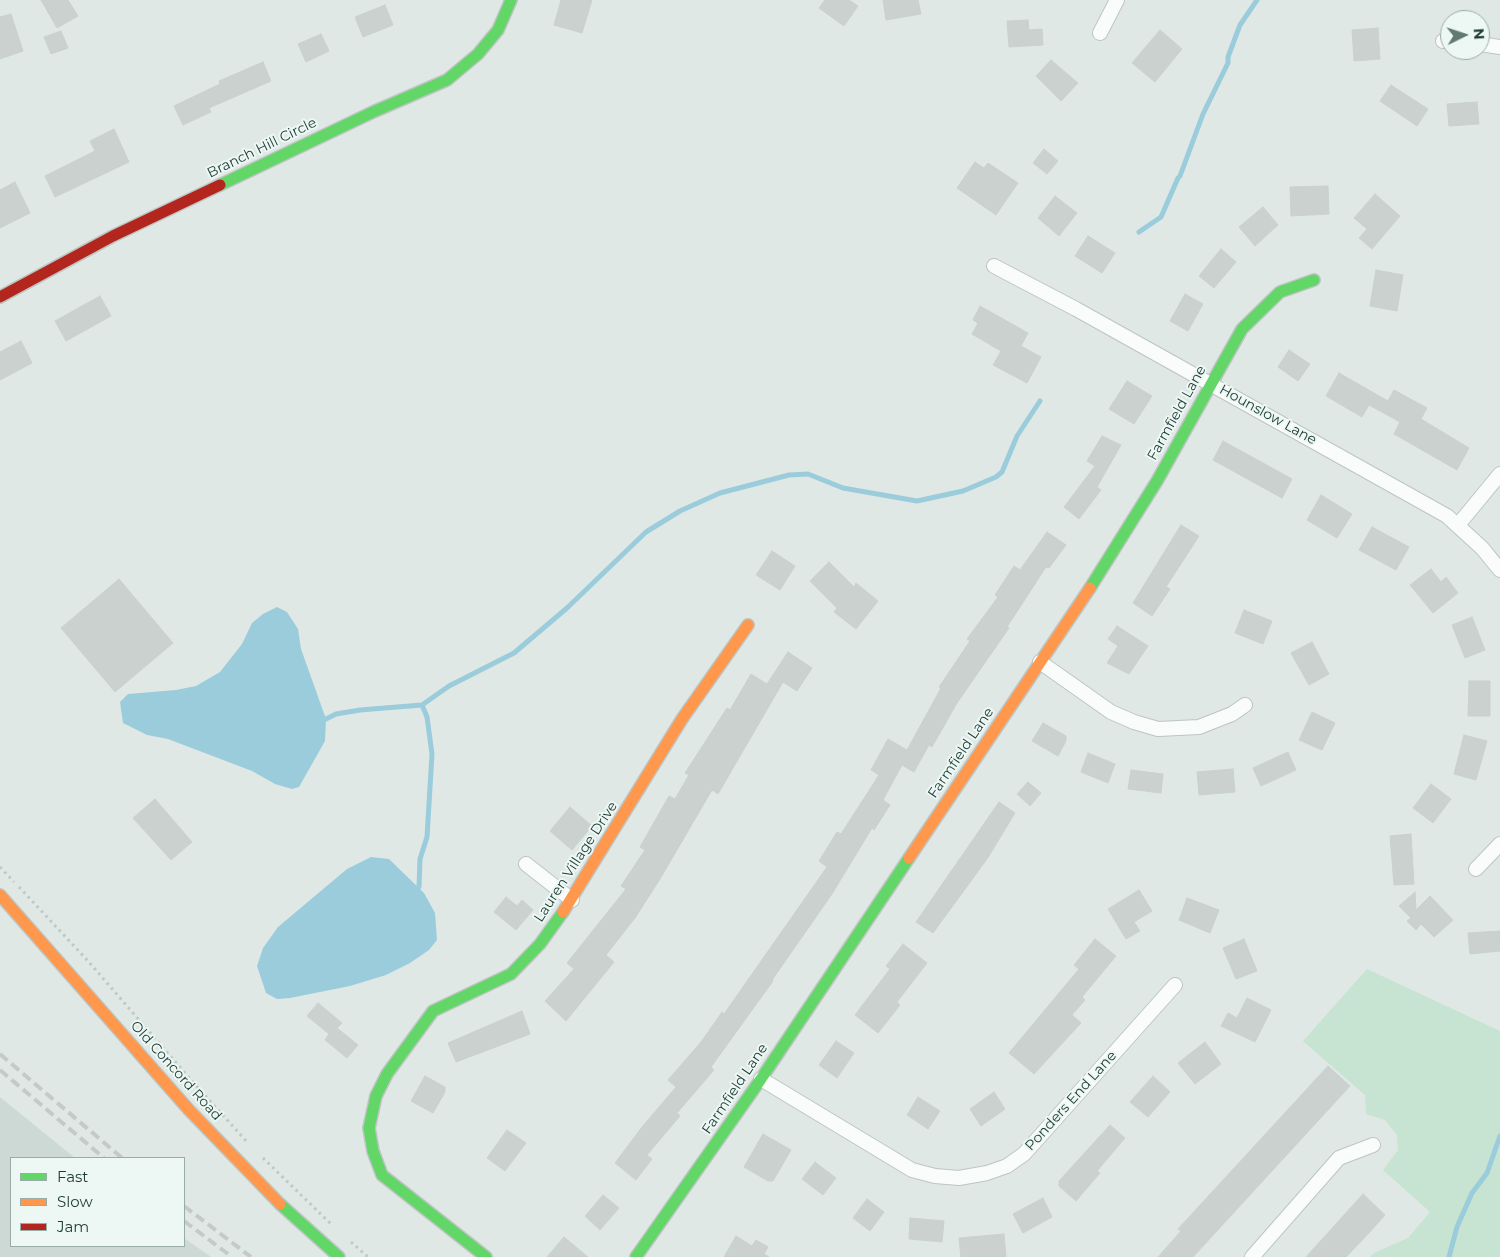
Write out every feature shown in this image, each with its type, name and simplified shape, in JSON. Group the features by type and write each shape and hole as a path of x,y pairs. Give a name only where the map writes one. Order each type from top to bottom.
{"street":[{"name":"Branch Hill Circle","path":"0,297 122,232 373,112 447,80 478,54 498,30 511,0"},
{"path":"1100,32 1117,0"},
{"name":"Hounslow Lane","path":"994,266 1076,309 1412,496 1458,525 1482,548 1500,570"},
{"name":"Farmfield Lane","path":"636,1257 760,1079 1133,520 1230,348 1251,318 1280,292 1314,280"},
{"path":"1458,525 1500,474"},
{"name":"Lauren Village Drive","path":"486,1257 382,1175 372,1151 369,1128 376,1096 387,1074 417,1029 433,1011 511,974 540,944 572,900 682,719 748,625"},
{"path":"1040,662 1111,712 1134,722 1158,729 1199,727 1232,714 1245,705"},
{"path":"1476,870 1500,844"},
{"path":"526,864 572,900"},
{"name":"Old Concord Road","path":"0,895 189,1110 284,1208 339,1257"},
{"name":"Ponders End Lane","path":"760,1079 912,1170 935,1176 959,1178 987,1173 1007,1166 1024,1154 1175,985"},
{"path":"1252,1257 1338,1158 1373,1145"}],"path":[{"path":"0,868 88,961 184,1073 250,1145"},
{"path":"256,1152 336,1228"},
{"path":"348,1240 368,1257"}],"shaded area":[{"path":"0,1097 74,1157 10,1157 10,1247 185,1247 185,1239 211,1257 0,1257"}],"green space":[{"path":"1367,969 1500,1031 1500,1257 1370,1257 1374,1253 1408,1238 1430,1212 1383,1170 1398,1150 1397,1135 1385,1120 1366,1114 1365,1095 1303,1041"}],"water":[{"path":"277,607 287,612 298,629 301,649 326,719 325,741 299,787 292,789 275,784 252,771 168,739 147,735 123,723 120,702 128,694 176,690 196,686 220,672 242,644 252,623 263,614"},
{"path":"371,857 389,859 424,893 435,913 437,940 429,950 410,963 386,975 350,986 290,998 277,999 266,993 257,966 263,948 278,927 347,869"}],"building":[{"path":"41,0 68,0 78,16 57,28"},
{"path":"561,0 592,0 582,33 554,25"},
{"path":"825,0 849,0 858,6 844,26 819,8"},
{"path":"883,0 918,0 921,14 886,20"},
{"path":"385,5 393,25 363,37 355,17"},
{"path":"11,14 23,51 0,59 0,17"},
{"path":"1028,20 1029,30 1042,29 1043,45 1009,47 1007,21"},
{"path":"1378,28 1380,59 1354,61 1352,30"},
{"path":"1160,30 1182,49 1155,82 1132,63"},
{"path":"61,31 68,48 51,54 44,37"},
{"path":"321,34 329,51 306,62 298,44"},
{"path":"1051,60 1078,83 1061,101 1036,76"},
{"path":"263,62 271,81 209,108 211,112 183,125 174,106 220,84 219,81"},
{"path":"1391,85 1428,109 1417,126 1380,101"},
{"path":"1477,102 1479,124 1449,126 1447,104"},
{"path":"114,129 129,162 55,197 45,176 95,151 90,141"},
{"path":"1044,149 1058,161 1047,174 1033,163"},
{"path":"975,162 984,168 988,163 1018,183 996,215 957,188"},
{"path":"15,182 30,213 0,228 0,190"},
{"path":"1328,186 1329,214 1291,216 1290,187"},
{"path":"1375,194 1400,216 1372,249 1359,238 1367,229 1354,218"},
{"path":"1055,196 1077,213 1059,236 1038,218"},
{"path":"1263,207 1278,225 1255,246 1239,227"},
{"path":"1088,236 1115,253 1102,273 1075,256"},
{"path":"1221,249 1236,262 1214,288 1199,276"},
{"path":"1376,270 1403,275 1397,311 1370,306"},
{"path":"1185,294 1203,304 1188,331 1170,321"},
{"path":"100,296 111,316 66,341 55,321"},
{"path":"980,306 1028,333 1021,346 1041,357 1027,383 993,365 1001,351 972,334 978,323 973,320"},
{"path":"21,341 32,363 0,380 0,352"},
{"path":"1289,350 1310,364 1298,381 1278,367"},
{"path":"1339,373 1388,401 1394,390 1427,408 1421,419 1469,448 1457,470 1394,434 1400,422 1369,405 1362,417 1326,396"},
{"path":"1127,381 1152,396 1134,424 1109,409"},
{"path":"1102,436 1121,445 1097,487 1101,490 1079,519 1064,507 1095,466 1087,461"},
{"path":"1223,441 1292,479 1282,498 1213,460"},
{"path":"1321,495 1352,514 1337,538 1307,520"},
{"path":"1181,525 1199,536 1166,587 1170,589 1152,616 1133,603"},
{"path":"1372,527 1409,547 1396,570 1359,550"},
{"path":"1047,532 1066,545 1049,568 1046,567 1007,627 1009,628 957,703 932,747 929,745 914,772 902,765 883,800 890,805 874,830 872,828 832,894 773,981 711,1067 714,1070 677,1113 680,1116 647,1155 652,1159 636,1180 615,1163 676,1087 668,1080 701,1042 722,1012 724,1014 827,867 819,861 837,832 841,834 879,775 871,770 888,739 907,750 941,688 939,687 970,641 967,639 998,597 995,595 1014,566 1020,570"},
{"path":"772,551 795,566 780,590 756,575"},
{"path":"829,562 854,587 856,583 878,601 856,629 834,612 837,608 810,581"},
{"path":"1431,569 1441,582 1446,577 1458,593 1433,613 1410,585"},
{"path":"119,579 173,643 115,692 61,628"},
{"path":"1244,610 1272,621 1263,644 1235,633"},
{"path":"1472,617 1485,650 1465,658 1452,625"},
{"path":"1117,626 1148,646 1129,674 1107,663 1118,646 1108,639"},
{"path":"1312,642 1329,674 1309,685 1291,653"},
{"path":"788,652 812,668 797,691 783,682 718,794 712,790 635,918 606,955 614,962 566,1021 545,1001 574,969 567,963 626,889 621,886 645,850 640,847 669,796 675,799 689,775 685,773 727,708 730,710 751,674 767,684"},
{"path":"1469,681 1490,681 1490,716 1468,716"},
{"path":"1312,712 1335,723 1322,750 1299,740"},
{"path":"1043,723 1066,736 1066,741 1058,756 1032,741"},
{"path":"1464,735 1487,741 1476,780 1454,774"},
{"path":"1288,752 1296,770 1261,786 1253,768"},
{"path":"1088,753 1115,764 1108,783 1081,772"},
{"path":"1233,769 1235,792 1199,795 1197,772"},
{"path":"1131,770 1163,774 1161,793 1128,789"},
{"path":"1028,782 1041,793 1030,806 1017,794"},
{"path":"1431,784 1451,799 1433,823 1413,808"},
{"path":"155,799 192,842 171,860 133,818"},
{"path":"999,802 1015,813 987,859 933,933 916,922"},
{"path":"570,807 592,826 572,850 550,831"},
{"path":"1411,834 1414,884 1394,885 1390,836"},
{"path":"1139,890 1152,911 1134,922 1140,931 1126,939 1108,909"},
{"path":"1415,892 1416,910 1430,896 1453,920 1434,937 1421,924 1416,930 1407,921 1411,918 1399,906"},
{"path":"506,897 517,906 522,900 533,910 516,930 494,912"},
{"path":"1187,898 1219,910 1210,933 1179,920"},
{"path":"1500,931 1500,951 1470,954 1468,933"},
{"path":"1095,939 1116,956 1082,997 1085,1000 1072,1015 1081,1023 1034,1074 1009,1053 1079,969 1074,965"},
{"path":"1244,939 1257,971 1236,979 1223,948"},
{"path":"903,944 927,963 897,1002 900,1005 878,1033 855,1015 890,969 886,966"},
{"path":"1247,998 1271,1010 1255,1042 1221,1026 1228,1013 1237,1018"},
{"path":"318,1003 342,1023 337,1028 358,1045 347,1058 325,1040 329,1034 307,1016"},
{"path":"522,1011 530,1034 456,1062 448,1043"},
{"path":"836,1041 854,1053 837,1078 819,1065"},
{"path":"1205,1042 1221,1064 1195,1084 1178,1063"},
{"path":"1328,1066 1350,1086 1193,1257 1158,1257 1181,1231 1178,1229"},
{"path":"425,1076 445,1087 445,1092 433,1113 411,1101"},
{"path":"1153,1076 1170,1092 1148,1117 1130,1102"},
{"path":"994,1092 1005,1109 981,1126 970,1109"},
{"path":"918,1097 940,1111 928,1129 907,1115"},
{"path":"1110,1125 1125,1138 1097,1171 1100,1173 1076,1201 1059,1186 1059,1181"},
{"path":"507,1130 526,1143 505,1171 487,1158"},
{"path":"763,1134 791,1150 773,1181 768,1181 744,1167"},
{"path":"815,1162 836,1178 823,1195 802,1179"},
{"path":"1363,1194 1385,1215 1369,1233 1346,1257 1306,1257"},
{"path":"603,1195 619,1208 600,1230 585,1216"},
{"path":"1043,1198 1052,1217 1023,1233 1013,1214"},
{"path":"867,1199 884,1212 870,1231 853,1218"},
{"path":"910,1218 944,1221 942,1242 909,1239"},
{"path":"1004,1234 1006,1257 961,1257 959,1238"},
{"path":"736,1236 752,1246 756,1240 768,1247 764,1254 769,1257 724,1257"},
{"path":"564,1237 588,1257 547,1257"}],"waterway":[{"path":"1139,232 1161,217 1180,176 1203,114 1228,63 1228,57 1240,25 1257,0"},
{"path":"322,719 336,714 360,710 422,705 449,686 514,653 567,608 646,532 680,511 720,493 789,475 808,474 843,488 917,501 963,491 996,477 1002,472 1017,436 1040,401"},
{"path":"415,890 419,887 420,859 427,837 432,754 427,717 422,705"},
{"path":"1449,1257 1457,1227 1472,1193 1487,1173 1500,1136"}],"railway":[{"path":"0,1054 121,1157"},
{"path":"0,1070 103,1157"},
{"path":"185,1207 251,1257"},
{"path":"185,1222 232,1257"}],"traffic: fast":[{"path":"220,185 373,112 447,80 478,54 498,30 511,0"},
{"path":"1090,588 1157,481 1242,329 1280,292 1314,280"},
{"path":"636,1257 761,1079 909,858"},
{"path":"486,1257 382,1175 373,1151 369,1128 376,1096 387,1074 433,1011 511,974 540,944 563,912"},
{"path":"280,1204 339,1257"}],"traffic: slow":[{"path":"909,858 1090,588"},
{"path":"563,912 682,719 748,625"},
{"path":"0,895 189,1110 280,1204"}],"traffic: jam":[{"path":"0,297 113,236 220,185"}]}
